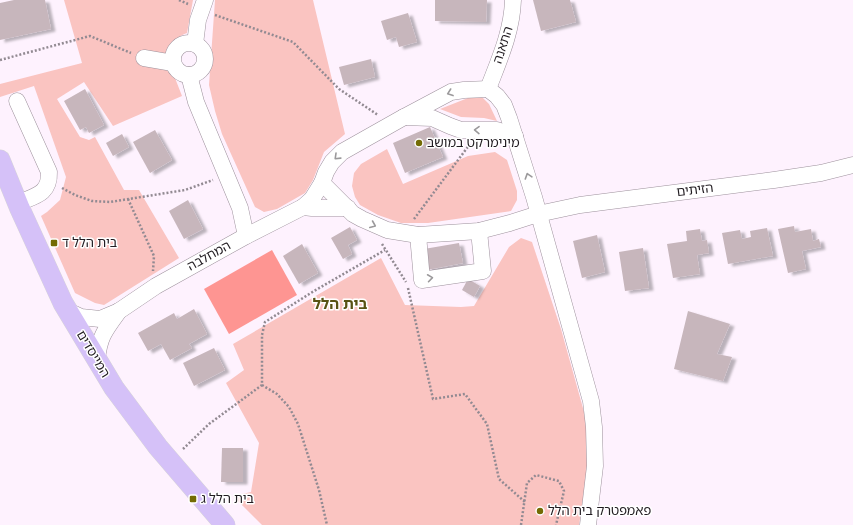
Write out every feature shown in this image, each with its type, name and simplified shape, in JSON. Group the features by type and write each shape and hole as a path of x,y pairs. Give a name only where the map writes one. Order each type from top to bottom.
{"main road":[{"name":"המייסדים","path":"0,160 18,203 68,311 96,360 114,388 170,462 225,525"}],"street":[{"name":"התאנה","path":"488,89 507,39 512,16 513,0"},
{"path":"195,44 198,20 203,5"},
{"path":"185,43 195,44 203,51 204,62 199,71 189,75 179,72 173,63 176,49 185,43"},
{"path":"144,58 173,63"},
{"path":"189,75 196,102 240,208 246,236"},
{"name":"המחלבה","path":"68,311 81,317 100,319 119,312 156,286 246,236 303,207 327,188 326,172 332,162 342,152 451,92 488,89"},
{"path":"488,89 497,96 504,105 515,136 534,196 592,401 595,466 588,525"},
{"path":"17,101 49,172 49,180 46,188 40,194 18,203"},
{"path":"398,120 432,118 461,130 497,130 515,136"},
{"name":"הזיתים","path":"327,188 353,214 370,224 387,230 410,234 479,231 538,214 580,205 821,173 853,165"},
{"path":"510,223 524,214 534,196"},
{"name":"המחלבה","path":"303,207 348,208"},
{"path":"410,234 422,280 483,271 479,231"},
{"name":"המחלבה","path":"96,360 102,335 119,312"}],"path":[{"path":"203,5 293,42 339,89 398,120"},
{"path":"0,60 90,36 144,58"},
{"path":"410,234 481,130"},
{"path":"49,180 75,195 92,201 110,202 185,190 226,175"},
{"path":"128,199 154,256 152,266 156,286"},
{"path":"370,224 407,283 433,399 465,394 487,424 499,480 524,502"},
{"path":"262,385 262,335 266,322 314,291 385,250"},
{"path":"170,462 209,424 262,385"},
{"path":"262,385 277,394 285,402 298,424 319,490 327,525"},
{"path":"521,525 527,483 536,475 559,481 564,491 556,525"}],"shaded area":[{"path":"64,0 193,0 187,33 176,39 170,47 166,69 175,78 182,96 113,126 84,82 57,99 80,137 89,140 95,137 124,190 139,190 179,258 104,305 95,303 75,293 41,216 60,200 66,177 34,86 0,97 0,84 82,63"},
{"path":"215,0 313,0 345,134 324,152 313,180 305,193 277,209 264,212 255,207 222,134 215,111 209,85"},
{"path":"473,96 482,97 489,104 497,121 484,118 461,117 440,109"},
{"path":"387,149 403,184 468,156 495,152 507,160 517,191 517,200 511,211 428,223 401,223 378,215 360,205 355,197 352,186 354,173 361,164"},
{"path":"521,238 532,242 561,329 586,419 588,471 579,525 262,525 233,496 251,492 259,443 226,383 244,370 233,344 381,258 405,305 474,306 509,247"},
{"path":"272,250 297,295 229,334 204,289"}],"building":[{"path":"14,0 45,0 51,29 0,40 0,3"},
{"path":"435,0 487,0 486,22 435,21"},
{"path":"533,0 570,0 576,22 541,31"},
{"path":"408,13 417,42 399,47 396,37 387,40 381,21"},
{"path":"371,59 375,77 344,85 339,67"},
{"path":"85,89 104,125 89,133 86,127 80,130 64,101"},
{"path":"430,127 443,157 405,173 393,143"},
{"path":"155,130 172,160 150,173 133,142"},
{"path":"122,134 129,147 113,156 106,143"},
{"path":"188,200 203,229 184,239 169,211"},
{"path":"794,226 795,232 811,229 813,241 819,239 821,247 802,251 806,269 788,273 778,229"},
{"path":"350,227 357,240 348,245 352,254 343,259 331,238"},
{"path":"767,228 773,256 728,264 722,233 740,230 742,239 751,237 750,231"},
{"path":"700,229 702,241 707,240 709,253 697,255 700,274 673,278 667,244 687,241 686,231"},
{"path":"597,235 605,272 582,278 573,241"},
{"path":"459,243 463,263 427,270 424,249"},
{"path":"302,244 318,273 299,284 283,256"},
{"path":"643,248 649,288 625,291 619,252"},
{"path":"468,279 480,286 474,297 462,290"},
{"path":"194,309 207,334 189,344 192,348 170,360 161,344 148,351 138,333 174,313 177,319"},
{"path":"688,311 730,324 717,354 732,357 723,381 674,369"},
{"path":"214,348 225,370 194,386 183,363"},
{"path":"222,448 243,448 243,482 221,482"}],"place":[{"name":"מינימרקט במושב","path":"419,143"},
{"name":"בית הלל ד","path":"54,243"},
{"name":"בית הלל ג","path":"193,499"},
{"name":"פאמפטרק בית הלל","path":"540,511"}],"district":[{"name":"בית הלל","path":"340,304"}]}
